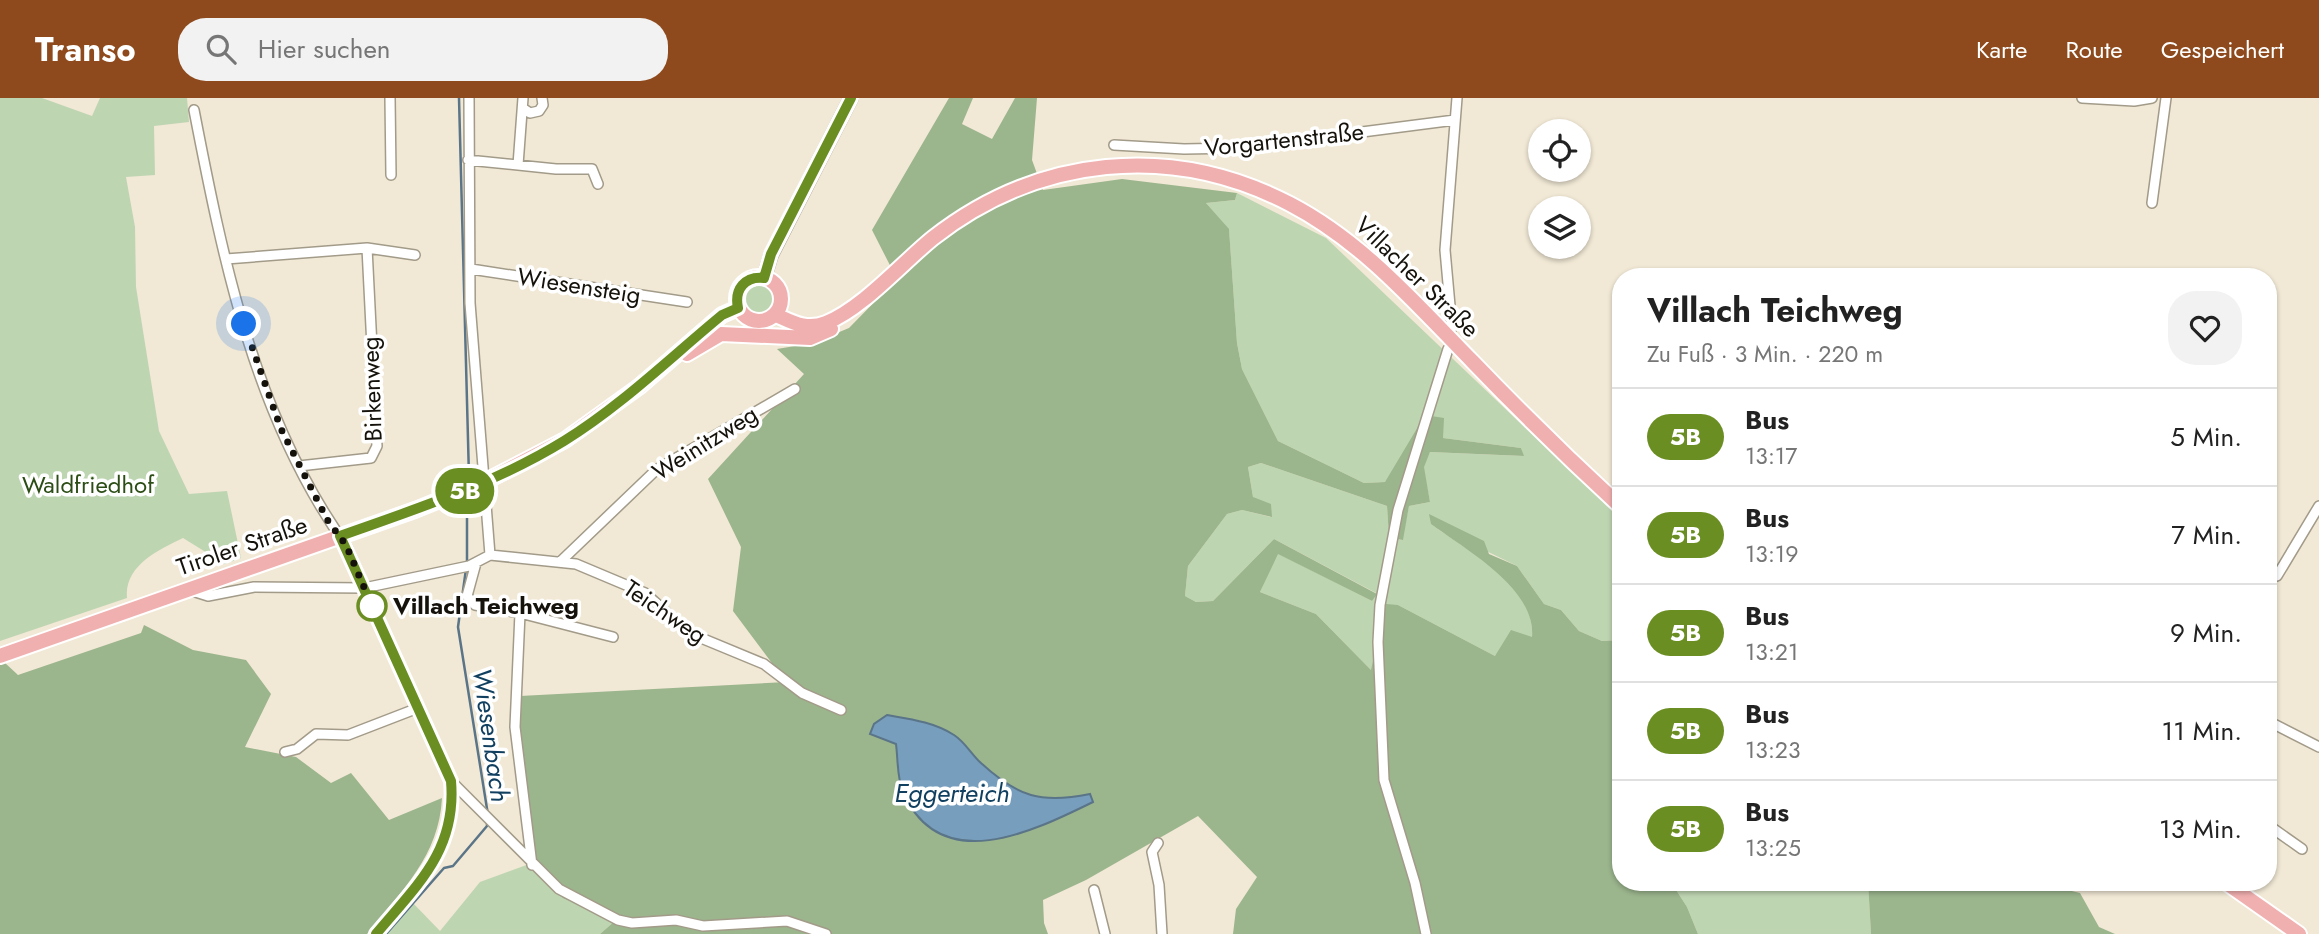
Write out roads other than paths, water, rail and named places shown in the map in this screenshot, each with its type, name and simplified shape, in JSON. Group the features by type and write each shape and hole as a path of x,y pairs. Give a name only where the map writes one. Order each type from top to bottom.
{"main road":[{"path":"764,278 771,254 851,98"},
{"name":"Villacher Straße","path":"856,304 943,231 998,196 1020,186 1083,169 1161,167 1219,176 1252,187 1315,218 1367,255 1524,415 1612,498"},
{"path":"776,315 781,294 775,284 764,278 750,279 741,286 737,296 738,308 745,317 756,322 776,315 794,325 825,324 856,304"},
{"path":"667,363 678,361 721,334 810,338 844,323 856,312 856,304"},
{"name":"Tiroler Straße","path":"0,656 484,482 565,440 667,363 722,315 738,308"},
{"path":"2238,891 2300,934"}],"street":[{"path":"390,98 391,175"},
{"path":"187,590 208,596 254,587 364,588 469,565 490,555 470,303 469,98"},
{"path":"518,165 523,98"},
{"path":"524,109 530,113 539,111 542,98"},
{"path":"1452,328 1445,250 1457,98"},
{"path":"2082,98 2152,98"},
{"path":"2152,203 2166,98"},
{"path":"194,110 226,259 264,387 299,466 328,521 340,536 451,781 532,865 559,889 618,920 632,923 676,920 703,926 787,921 826,934"},
{"name":"Vorgartenstraße","path":"1114,145 1184,149 1238,148 1455,120"},
{"path":"468,160 556,169 592,169 598,184"},
{"path":"226,259 367,248 415,255"},
{"name":"Birkenweg","path":"299,466 371,458 377,446 367,248"},
{"name":"Wiesensteig","path":"471,269 687,302"},
{"path":"1426,934 1415,883 1384,780 1378,642 1380,605 1398,510 1448,349"},
{"name":"Weinitzweg","path":"560,562 656,470 795,389"},
{"path":"2277,576 2319,506"},
{"name":"Teichweg","path":"490,555 576,564 645,593 689,634 764,664 802,693 841,710"},
{"path":"469,565 467,596 475,605 520,613 613,637"},
{"path":"520,613 515,727 532,865"},
{"path":"285,752 297,749 316,734 348,735 418,708"},
{"path":"2277,726 2319,747"},
{"path":"376,934 439,856 451,821 451,781"},
{"path":"2277,831 2302,849"},
{"path":"1158,843 1152,852 1159,885 1163,934"},
{"path":"1094,890 1105,934"}],"water":[{"name":"Eggerteich","path":"887,715 922,722 954,735 994,775 1019,790 1044,798 1090,794 1093,802 1043,825 989,840 963,840 940,834 919,818 903,792 896,744 870,734 874,724"}],"waterway":[{"name":"Wiesenbach","path":"459,98 469,477"},
{"name":"Wiesenbach","path":"467,501 467,562"},
{"name":"Wiesenbach","path":"466,569 458,627 488,815"},
{"name":"Wiesenbach","path":"386,934 444,868 453,866 487,826 487,821"}],"place":[{"name":"Villach Teichweg","path":"372,606"}],"park label":[{"name":"Waldfriedhof","path":"88,485"}]}
